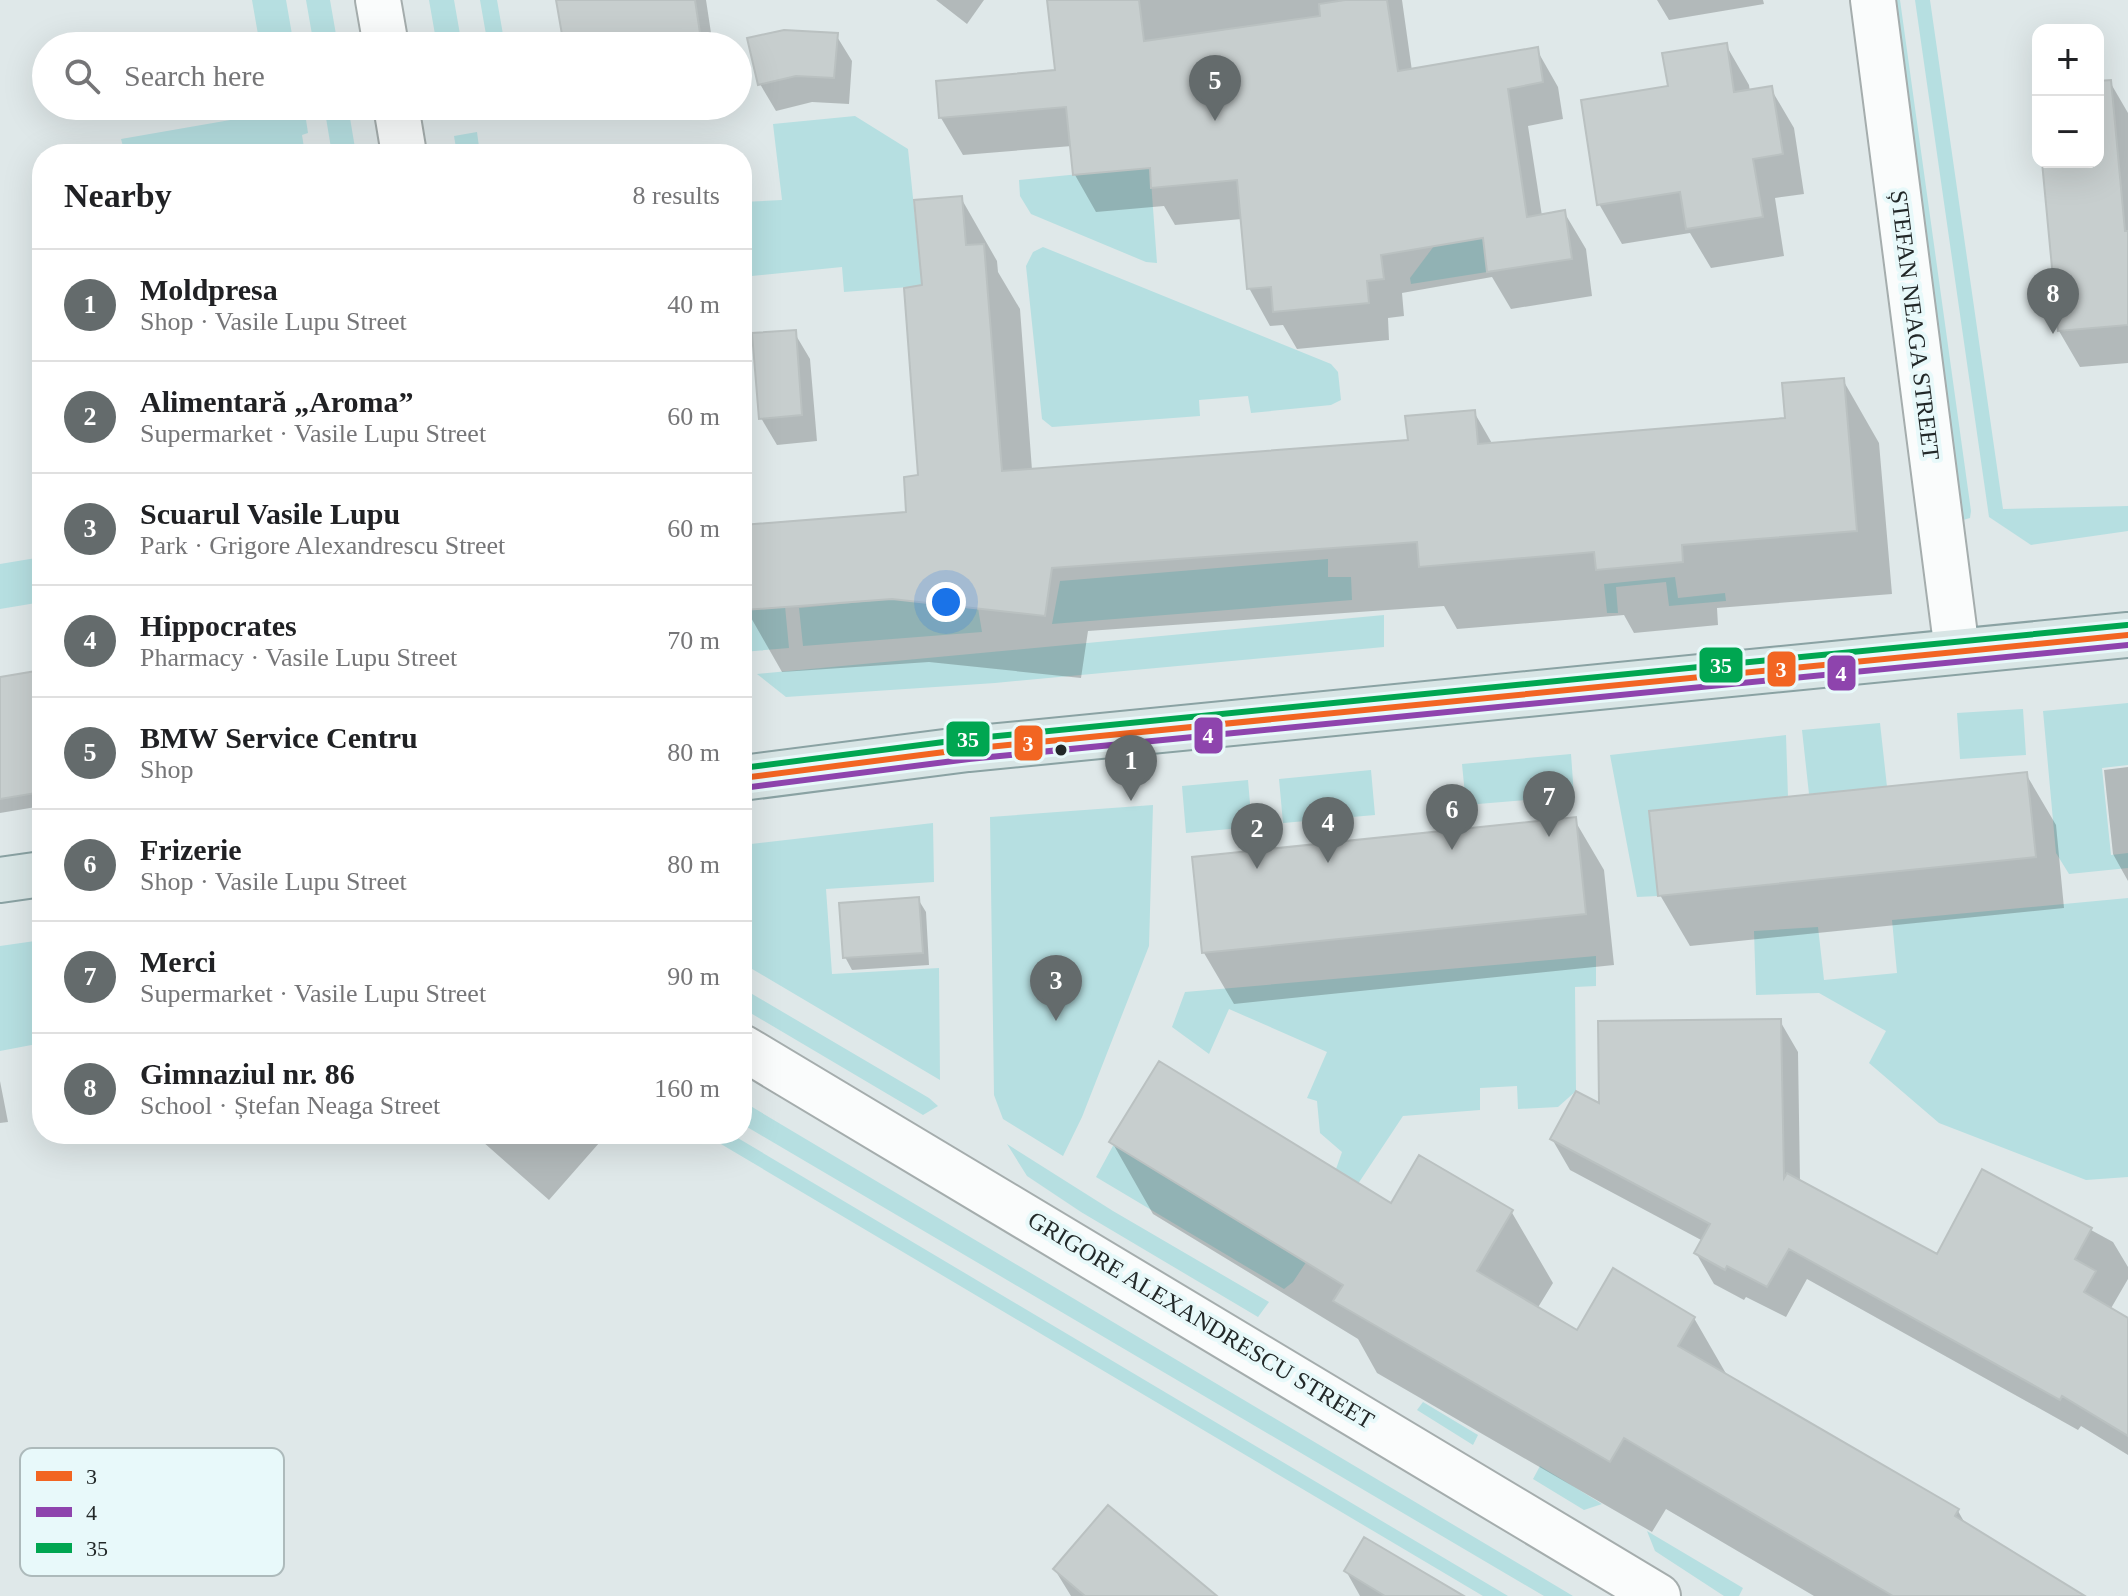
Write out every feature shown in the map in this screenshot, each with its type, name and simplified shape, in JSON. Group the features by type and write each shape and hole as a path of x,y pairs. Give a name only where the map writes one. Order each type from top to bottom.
{"main road":[{"path":"752,777 968,749 2128,635"},
{"path":"0,880 32,875"}],"street":[{"path":"378,0 384,32"},
{"name":"ȘTEFAN NEAGA STREET","path":"1873,0 1957,651"},
{"path":"398,120 402,144"},
{"name":"GRIGORE ALEXANDRESCU STREET","path":"752,1053 1658,1596"}],"shaded area":[{"path":"252,0 286,0 292,32 258,32"},
{"path":"306,0 330,0 336,32 312,32"},
{"path":"429,0 454,0 460,32 435,32"},
{"path":"480,0 497,0 503,32 486,32"},
{"path":"1888,0 1900,0 1971,511 1970,518 1963,520"},
{"path":"1915,0 1930,0 2003,509 2128,506 2128,531 2031,545 1989,517"},
{"path":"855,116 908,149 922,286 844,292 842,267 752,276 752,202 782,200 773,124"},
{"path":"230,120 306,120 308,133 302,135 303,144 122,144 121,139"},
{"path":"326,120 350,120 354,144 330,144"},
{"path":"477,132 479,144 455,144 454,136"},
{"path":"1150,167 1157,263 1146,262 1031,214 1020,196 1019,180"},
{"path":"1483,238 1487,272 1411,284 1410,278 1434,246"},
{"path":"1043,247 1331,364 1338,372 1341,400 1331,405 1251,413 1248,396 1199,400 1200,416 1052,427 1042,419 1026,266 1033,252"},
{"path":"32,559 32,604 0,609 0,564"},
{"path":"1328,559 1328,577 1351,577 1352,600 1052,624 1060,581"},
{"path":"1675,577 1678,598 1725,593 1726,601 1669,606 1666,582 1616,587 1618,613 1607,613 1604,584"},
{"path":"914,597 978,608 982,632 803,646 799,608"},
{"path":"785,606 789,648 752,651 752,609"},
{"path":"1384,615 1384,647 995,683 786,697 757,674"},
{"path":"2128,703 2128,765 2102,768 2111,855 2128,853 2128,868 2069,874 2056,853 2043,711"},
{"path":"2023,709 2026,755 1960,759 1957,713"},
{"path":"1880,723 1887,787 1809,794 1802,730"},
{"path":"1786,735 1788,797 1649,811 1658,896 1637,897 1610,755"},
{"path":"1571,754 1574,796 1466,805 1462,764"},
{"path":"1371,770 1375,815 1283,823 1279,779"},
{"path":"1248,780 1252,827 1186,833 1182,786"},
{"path":"1153,805 1149,946 1082,1117 1063,1156 1003,1119 994,1095 990,817"},
{"path":"933,823 934,882 826,889 832,974 939,968 940,1080 752,969 752,844"},
{"path":"2128,898 2128,1177 2086,1180 1939,1123 1869,1063 1886,1031 1819,993 1756,995 1754,931 1818,927 1824,980 1897,973 1892,920"},
{"path":"32,941 32,1045 0,1051 0,946"},
{"path":"1596,956 1596,986 1575,987 1576,1091 1558,1107 1518,1109 1517,1086 1480,1088 1480,1110 1403,1116 1293,1282 1284,1289 1096,1177 1114,1144 1336,1169 1342,1152 1320,1133 1317,1101 1307,1098 1327,1052 1229,1009 1209,1054 1172,1027 1185,992"},
{"path":"752,994 938,1106 923,1115 752,1014"},
{"path":"752,1107 1573,1596 1544,1596 752,1130"},
{"path":"721,1144 748,1144 1508,1596 1483,1596"},
{"path":"1007,1144 1113,1211 1269,1302 1258,1317 1081,1212 1027,1176"},
{"path":"1423,1402 1478,1435 1473,1445 1417,1410"},
{"path":"1540,1466 1602,1504 1584,1510 1533,1479"},
{"path":"1647,1531 1743,1588 1739,1596 1724,1596 1655,1551"}],"building":[{"path":"556,0 695,0 700,32 562,32"},
{"path":"1047,0 1139,0 1144,41 1320,16 1319,4 1345,0 1387,0 1398,71 1538,47 1543,82 1508,89 1527,217 1565,210 1572,259 1487,272 1483,238 1381,255 1384,279 1367,281 1369,303 1273,312 1271,287 1247,289 1237,180 1151,188 1150,168 1073,175 1066,107 939,118 936,81 1055,70"},
{"path":"784,30 838,33 834,78 796,76 758,85 752,59 752,37"},
{"path":"1727,43 1734,92 1772,86 1783,154 1753,159 1763,217 1686,229 1680,192 1597,205 1581,100 1668,86 1662,53"},
{"path":"2111,80 2125,231 2128,231 2128,325 2058,331 2043,168 2104,168 2104,81"},
{"path":"962,196 966,245 984,244 1002,471 1408,440 1405,416 1475,410 1478,444 1785,418 1782,383 1844,378 1857,531 1682,545 1683,562 1596,570 1594,552 1419,567 1417,542 1052,568 1045,616 892,599 752,609 752,524 906,512 904,477 918,475 904,288 922,285 914,200"},
{"path":"796,330 802,415 759,419 752,333"},
{"path":"32,672 32,794 0,799 0,677"},
{"path":"2027,772 2036,857 1658,896 1649,811"},
{"path":"1576,817 1586,914 1202,953 1192,857"},
{"path":"919,897 923,953 843,958 839,903"},
{"path":"1781,1019 1784,1178 1787,1173 1937,1254 1982,1169 2092,1228 2075,1259 2096,1271 2084,1292 2128,1318 2128,1436 2062,1396 2060,1400 1789,1249 1767,1287 1727,1266 1725,1270 1694,1253 1710,1224 1550,1139 1576,1091 1599,1103 1598,1021"},
{"path":"1159,1061 1391,1203 1419,1155 1513,1210 1477,1271 1577,1330 1613,1268 1695,1317 1678,1346 1959,1509 1955,1516 2085,1596 1893,1596 1624,1438 1610,1462 1333,1301 1343,1285 1109,1142"},
{"path":"1108,1505 1217,1596 1085,1596 1053,1569"},
{"path":"1364,1537 1464,1596 1385,1596 1344,1571"}],"transit line":[{"name":"35","path":"752,767 967,739 2127,625"},
{"name":"3","path":"752,777 968,749 2128,635"},
{"name":"4","path":"752,787 969,759 2128,645"}],"place":[{"name":"BMW Service Centru","path":"1215,121"},
{"name":"Gimnaziul nr. 86","path":"2053,334"},
{"name":"Moldpresa","path":"1131,801"},
{"name":"Merci","path":"1549,837"},
{"name":"Frizerie","path":"1452,850"},
{"name":"Hippocrates","path":"1328,863"},
{"name":"Alimentară „Aroma”","path":"1257,869"},
{"name":"Scuarul Vasile Lupu","path":"1056,1021"}]}
